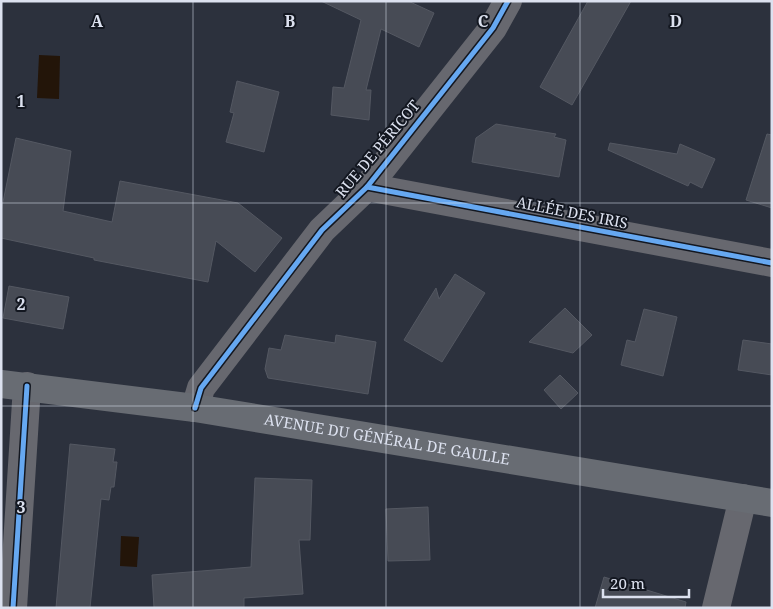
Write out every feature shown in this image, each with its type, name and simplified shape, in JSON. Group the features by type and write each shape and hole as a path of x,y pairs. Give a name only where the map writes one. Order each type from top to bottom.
{"main road":[{"name":"AVENUE DU GÉNÉRAL DE GAULLE","path":"14,385 195,408 772,504"}],"street":[{"name":"RUE DE PÉRICOT","path":"195,408 201,388 322,230 367,186 493,28 504,3"},
{"name":"ALLÉE DES IRIS","path":"367,186 772,263"},
{"path":"13,608 14,385"},
{"path":"716,608 743,498"}],"shaded area":[{"path":"39,55 60,56 59,99 37,98"},
{"path":"121,536 139,537 137,567 120,566"}],"building":[{"path":"321,1 408,1 434,13 419,47 381,29 366,90 371,90 369,120 331,115 333,87 344,88 361,20"},
{"path":"588,1 631,1 572,105 540,87"},
{"path":"237,81 279,92 264,152 226,142 234,113 230,112"},
{"path":"496,124 556,134 554,137 566,140 559,177 472,162 476,138"},
{"path":"767,134 772,135 772,208 746,200"},
{"path":"16,138 71,151 63,211 112,222 120,181 238,203 282,238 255,272 216,241 208,282 94,260 94,258 1,238 1,212"},
{"path":"610,143 677,154 680,144 715,159 702,188 690,182 688,186 608,150"},
{"path":"455,274 485,293 442,362 404,340 436,288 439,299"},
{"path":"9,286 69,297 63,329 3,318"},
{"path":"565,308 592,335 573,353 529,342"},
{"path":"644,309 677,317 663,376 621,365 627,340 635,342"},
{"path":"285,335 335,343 336,335 376,342 368,394 268,378 265,369 269,348 281,350"},
{"path":"743,340 772,344 772,375 738,370"},
{"path":"560,375 578,393 561,409 544,390"},
{"path":"70,444 115,449 113,462 117,462 114,487 111,487 109,500 101,499 90,608 56,608"},
{"path":"255,478 312,480 310,540 299,540 303,594 244,598 244,608 154,608 152,575 251,567"},
{"path":"428,507 430,560 388,561 386,509"},
{"path":"604,577 686,602 685,608 595,608"}],"cycle path":[{"path":"195,408 201,388 322,230 367,187 493,28 508,1"},
{"path":"367,187 772,263"},
{"path":"13,608 27,386"}]}
